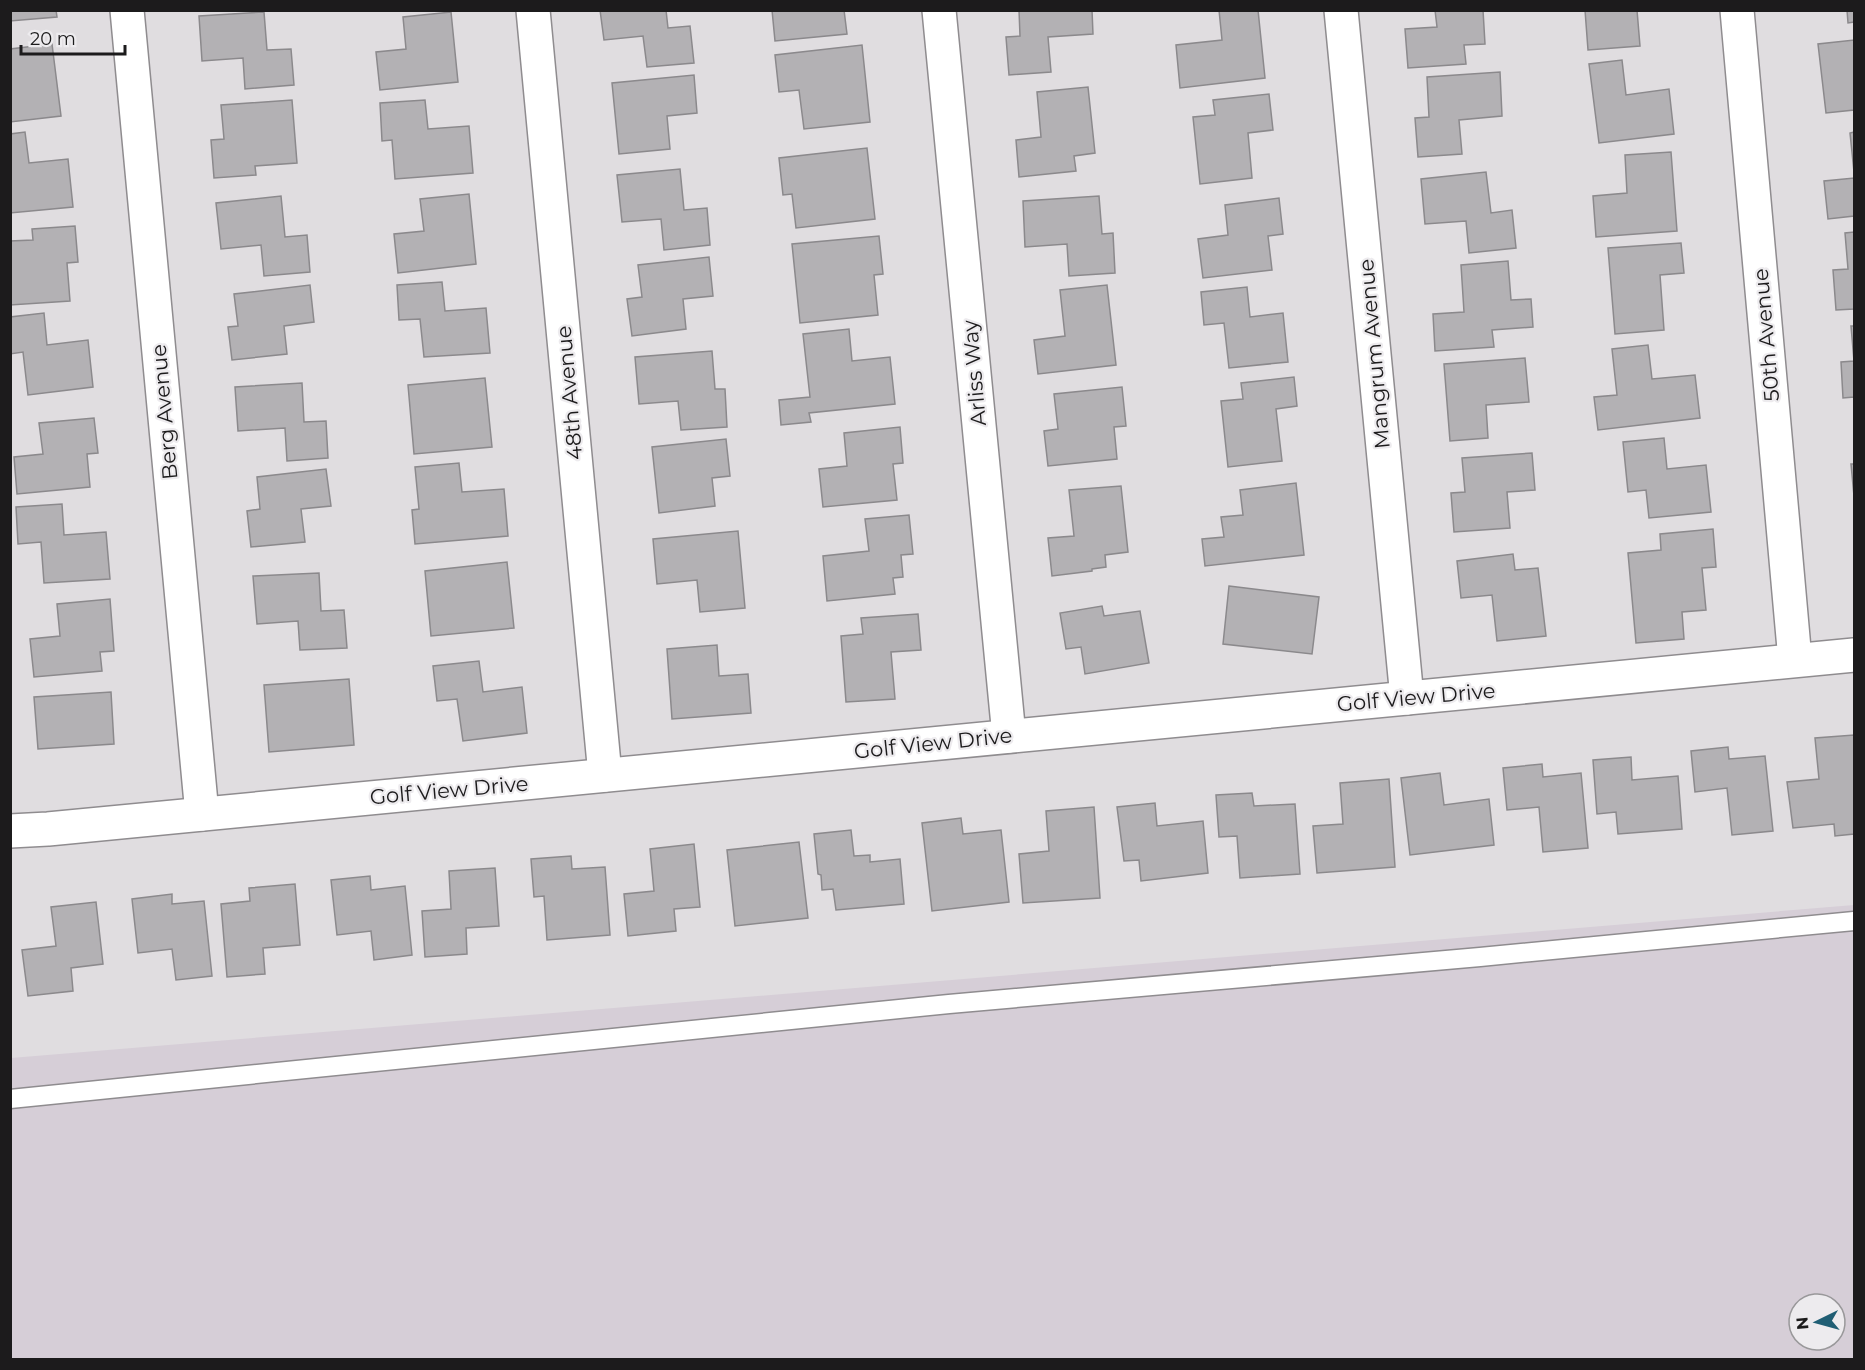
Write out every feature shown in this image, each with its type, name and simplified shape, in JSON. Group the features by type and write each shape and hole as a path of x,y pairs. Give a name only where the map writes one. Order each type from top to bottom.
{"street":[{"name":"Berg Avenue","path":"127,10 202,814"},
{"name":"48th Avenue","path":"533,10 605,775"},
{"name":"Arliss Way","path":"939,10 1009,736"},
{"name":"Mangrum Avenue","path":"1341,10 1407,698"},
{"name":"50th Avenue","path":"1737,10 1795,660"},
{"name":"Golf View Drive","path":"10,831 1854,655"}],"lane":[{"path":"10,1099 937,1005 1854,921"}],"shaded area":[{"path":"1854,905 1854,1359 11,1360 11,1058"}],"building":[{"path":"10,10 56,10 57,17 10,21"},
{"path":"600,10 666,10 668,28 690,26 694,63 647,67 643,36 604,40"},
{"path":"772,10 844,10 847,34 775,41"},
{"path":"1019,10 1092,10 1093,34 1048,37 1051,72 1009,75 1006,37 1020,36"},
{"path":"1219,10 1258,10 1265,78 1180,88 1176,45 1222,40"},
{"path":"1435,10 1483,10 1485,44 1464,45 1466,64 1408,68 1405,29 1437,27"},
{"path":"1585,10 1637,10 1640,46 1588,50"},
{"path":"1847,10 1854,10 1854,22 1848,23"},
{"path":"264,12 267,50 291,49 294,85 245,89 243,58 202,61 199,16"},
{"path":"451,12 458,82 380,90 376,52 406,49 403,17"},
{"path":"1854,40 1854,110 1826,113 1818,44"},
{"path":"52,44 61,116 10,122 10,49"},
{"path":"862,45 870,122 804,129 799,90 779,92 775,55"},
{"path":"1622,60 1626,95 1669,89 1674,134 1599,143 1589,64"},
{"path":"1500,72 1502,116 1459,120 1462,154 1418,157 1415,118 1429,117 1427,77"},
{"path":"694,75 697,113 667,116 670,149 619,154 612,83"},
{"path":"1088,87 1095,153 1074,156 1076,171 1019,177 1016,140 1041,137 1037,92"},
{"path":"1269,94 1273,130 1248,133 1252,178 1200,184 1193,117 1215,115 1213,100"},
{"path":"292,100 297,163 255,166 256,175 214,178 211,140 224,139 221,105"},
{"path":"425,100 428,129 469,126 473,173 395,179 392,140 382,141 380,103"},
{"path":"25,132 29,163 68,159 73,207 10,213 10,134"},
{"path":"1854,132 1854,172 1850,133"},
{"path":"867,148 875,219 796,228 792,194 783,195 779,158"},
{"path":"1671,152 1677,231 1596,237 1593,196 1627,193 1625,155"},
{"path":"680,169 684,210 707,208 710,245 664,250 661,219 622,222 617,175"},
{"path":"1486,172 1491,213 1512,210 1516,248 1469,253 1466,221 1425,224 1421,179"},
{"path":"1854,178 1854,216 1828,219 1824,181"},
{"path":"469,194 476,264 398,273 394,234 424,231 420,199"},
{"path":"281,196 285,237 307,235 310,272 264,276 261,245 221,249 216,203"},
{"path":"1099,196 1102,234 1113,233 1115,273 1069,276 1067,244 1025,247 1023,201"},
{"path":"1279,198 1283,234 1268,236 1272,270 1203,278 1198,239 1228,235 1225,205"},
{"path":"75,226 78,262 67,263 70,301 10,305 10,241 33,240 32,229"},
{"path":"1854,232 1854,309 1836,310 1833,270 1848,269 1845,233"},
{"path":"879,236 883,274 874,275 878,315 800,323 792,244"},
{"path":"1681,243 1684,273 1660,275 1664,330 1615,334 1608,248"},
{"path":"709,257 713,296 683,299 686,329 632,336 627,299 642,297 638,265"},
{"path":"1508,261 1511,300 1531,299 1533,327 1492,330 1494,347 1435,351 1433,314 1464,312 1461,265"},
{"path":"442,282 445,311 486,308 490,353 424,357 420,319 399,320 397,285"},
{"path":"310,285 314,322 284,326 287,354 232,360 228,327 238,326 234,294"},
{"path":"1107,285 1116,365 1038,374 1034,340 1065,336 1060,290"},
{"path":"1247,287 1250,317 1283,313 1288,362 1229,368 1224,323 1204,325 1201,292"},
{"path":"44,313 47,345 88,340 93,387 28,395 23,352 10,354 10,317"},
{"path":"1851,326 1854,326 1854,361"},
{"path":"849,329 852,361 890,357 895,404 809,413 811,422 781,425 779,400 810,397 803,334"},
{"path":"1648,345 1652,379 1695,375 1700,418 1598,430 1594,397 1617,395 1612,349"},
{"path":"712,351 715,389 725,389 727,427 681,430 678,401 639,404 635,357"},
{"path":"1525,358 1529,402 1486,405 1488,438 1450,441 1444,364"},
{"path":"1854,361 1854,397 1843,398 1841,362"},
{"path":"1294,377 1297,406 1276,409 1282,461 1228,467 1221,401 1243,399 1241,383"},
{"path":"485,378 492,447 414,454 408,385"},
{"path":"302,383 304,422 326,421 328,458 287,461 285,428 238,431 235,387"},
{"path":"1122,387 1126,426 1114,427 1117,459 1048,466 1044,431 1058,429 1054,394"},
{"path":"94,418 98,453 87,454 90,487 17,494 14,457 43,454 39,423"},
{"path":"900,427 903,463 893,464 897,500 823,507 819,469 847,466 844,433"},
{"path":"1664,438 1667,469 1706,465 1711,512 1649,518 1646,490 1628,492 1623,442"},
{"path":"726,439 730,476 712,478 715,506 659,513 652,447"},
{"path":"1532,453 1535,490 1507,492 1510,528 1454,532 1451,493 1465,492 1462,458"},
{"path":"459,463 462,492 504,489 508,536 415,544 412,510 419,509 415,467"},
{"path":"1851,464 1854,464 1854,496"},
{"path":"326,469 331,506 301,509 305,542 251,547 247,511 260,509 257,477"},
{"path":"1296,483 1304,555 1205,566 1202,539 1224,537 1221,517 1243,515 1240,490"},
{"path":"1121,486 1128,552 1105,555 1106,567 1052,576 1048,538 1074,536 1069,490"},
{"path":"62,504 64,535 106,532 110,579 44,583 41,542 18,544 16,507"},
{"path":"909,515 913,554 901,555 903,577 893,578 895,594 827,601 823,556 869,551 865,519"},
{"path":"1713,529 1716,567 1702,568 1706,610 1682,612 1684,639 1636,643 1628,553 1661,550 1660,534"},
{"path":"738,531 745,608 700,612 697,580 657,584 653,539"},
{"path":"1513,554 1515,570 1538,568 1546,636 1497,641 1492,595 1461,598 1457,561"},
{"path":"507,562 514,628 431,636 425,571"},
{"path":"319,573 321,611 344,610 347,648 300,650 298,621 257,624 253,576"},
{"path":"1229,586 1319,597 1312,654 1223,644"},
{"path":"110,599 114,651 100,652 102,671 34,677 30,639 60,636 57,604"},
{"path":"1102,606 1104,616 1140,611 1149,663 1085,674 1081,647 1066,649 1060,613"},
{"path":"918,614 921,650 891,652 895,699 846,702 841,636 863,634 861,618"},
{"path":"717,645 719,676 748,674 751,713 672,719 667,649"},
{"path":"479,661 483,692 522,687 527,733 463,741 457,699 437,701 433,666"},
{"path":"349,679 354,745 269,752 264,685"},
{"path":"111,692 114,744 38,749 34,697"},
{"path":"1854,735 1854,834 1835,836 1834,824 1793,828 1787,782 1819,779 1815,738"},
{"path":"1728,747 1729,759 1765,756 1773,831 1732,835 1727,788 1695,792 1691,751"},
{"path":"1631,757 1632,780 1678,776 1682,829 1618,834 1616,812 1597,814 1593,760"},
{"path":"1542,764 1543,777 1581,773 1588,848 1543,852 1539,807 1507,810 1503,768"},
{"path":"1440,773 1444,805 1489,799 1494,845 1410,855 1401,778"},
{"path":"1389,779 1395,867 1317,873 1313,826 1343,824 1340,783"},
{"path":"1252,793 1254,806 1295,804 1300,874 1240,878 1237,836 1219,837 1216,795"},
{"path":"1155,803 1157,826 1203,821 1208,873 1141,881 1139,860 1124,861 1117,807"},
{"path":"1094,807 1100,898 1023,903 1019,854 1049,851 1046,811"},
{"path":"961,818 963,834 1001,830 1009,902 932,911 922,823"},
{"path":"851,830 854,856 870,855 870,862 900,859 904,904 836,910 833,889 822,890 814,834"},
{"path":"799,842 808,918 735,926 727,850"},
{"path":"694,844 700,907 674,909 676,931 628,936 624,894 654,891 650,849"},
{"path":"571,856 572,869 605,867 610,935 547,940 544,896 534,897 531,859"},
{"path":"495,868 499,926 466,928 467,954 425,957 422,911 451,909 449,871"},
{"path":"370,876 371,890 405,886 412,955 374,960 371,931 337,935 331,880"},
{"path":"295,884 300,945 263,948 265,974 227,977 221,904 250,901 249,888"},
{"path":"172,894 172,904 204,901 212,976 176,980 172,949 138,953 132,899"},
{"path":"96,902 103,964 71,968 73,991 28,996 22,950 56,946 51,907"}]}
